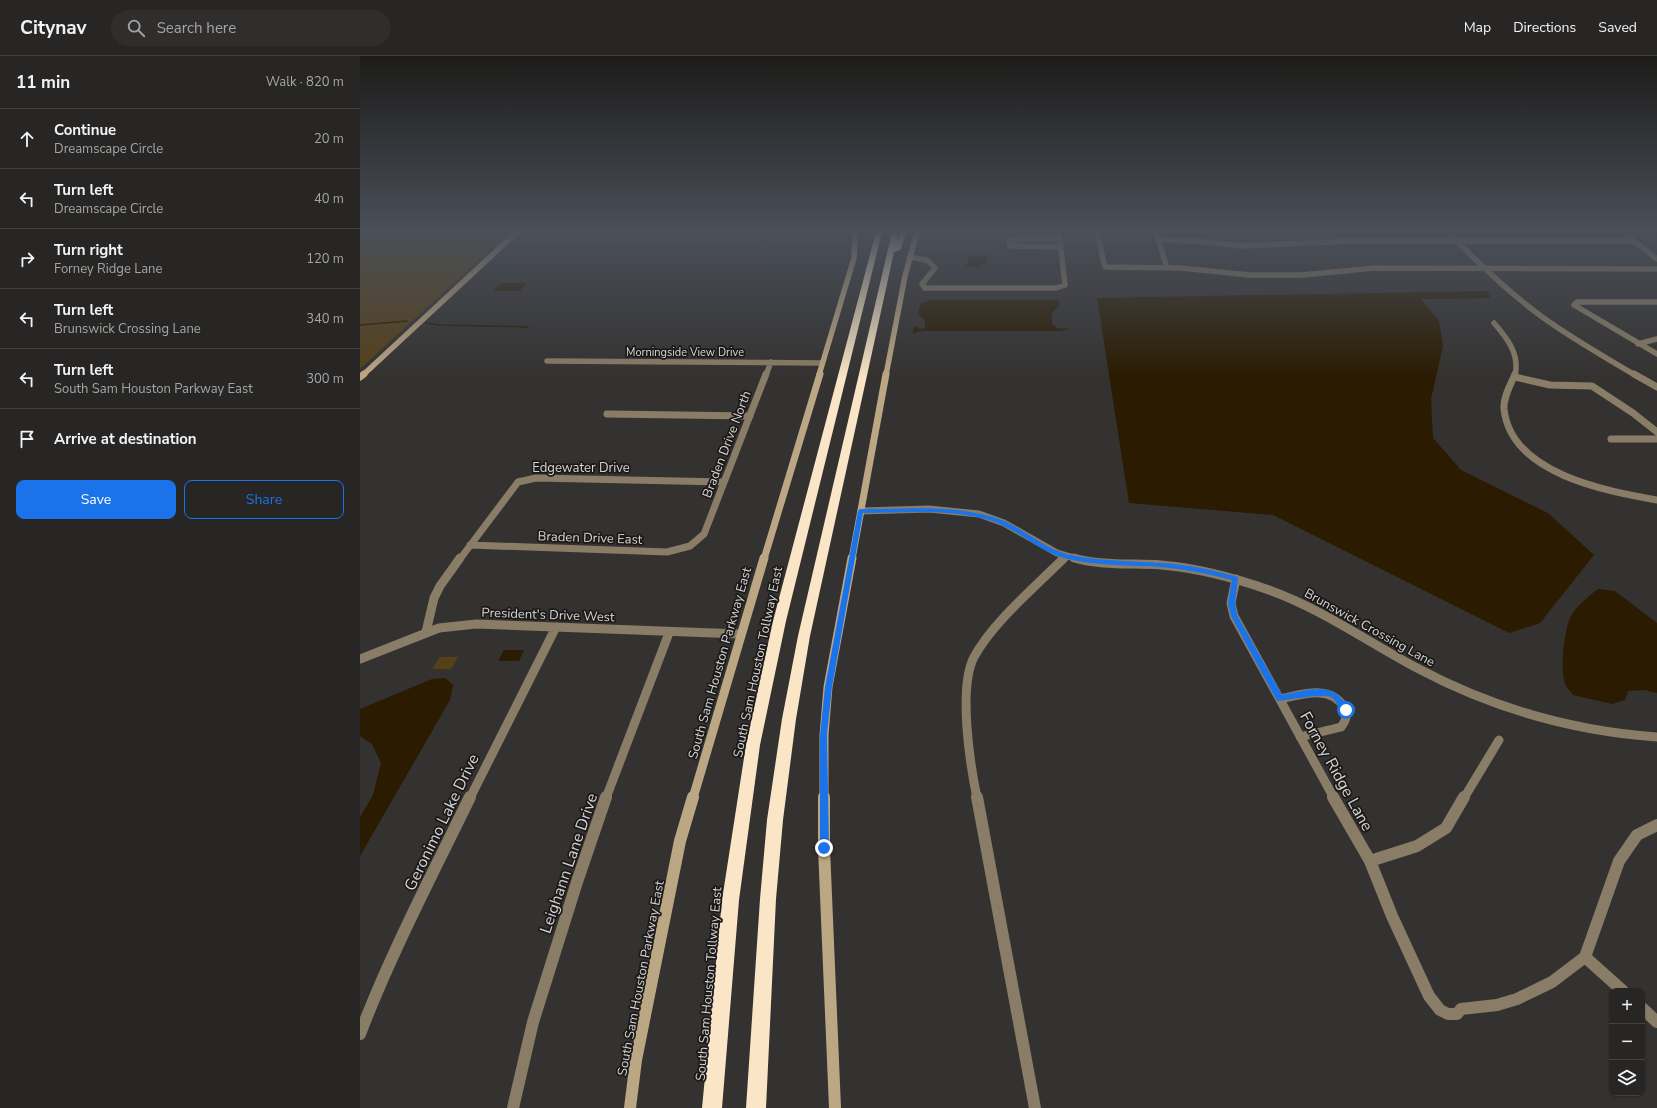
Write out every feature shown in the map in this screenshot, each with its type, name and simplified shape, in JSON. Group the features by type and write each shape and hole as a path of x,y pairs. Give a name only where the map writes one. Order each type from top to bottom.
{"highway":[{"name":"South Sam Houston Tollway East","path":"712,1108 724,952 734,869 752,750 780,621 867,281"},
{"path":"756,1108 768,899 776,813 788,726 804,636 884,281"}],"main road":[{"path":"360,377 464,281"},
{"name":"South Sam Houston Parkway East","path":"630,1108 636,1060 680,841 740,634 847,281"},
{"path":"835,1108 824,848 824,735 828,687 904,281"}],"street":[{"path":"923,281 922,284 925,288 1056,288 1065,285 1065,281"},
{"path":"1499,281 1557,327 1657,387"},
{"path":"1657,302 1576,302 1574,305 1657,354"},
{"path":"1494,323 1514,350 1516,361 1515,377 1504,407 1507,422 1517,440 1536,460 1562,475 1588,486 1622,495 1657,500"},
{"path":"1638,344 1657,339"},
{"name":"Morningside View Drive","path":"547,360 822,363"},
{"name":"Braden Drive North","path":"704,534 771,362"},
{"path":"1515,377 1550,385 1592,386 1633,413 1657,432"},
{"path":"607,414 750,416"},
{"path":"1612,439 1657,439"},
{"name":"Edgewater Drive","path":"426,632 430,611 437,592 470,545 518,482 528,479 724,482"},
{"name":"Brunswick Crossing Lane","path":"860,511 966,512 996,520 1047,548 1066,556 1101,563 1162,565 1210,572 1236,579 1304,605 1434,677 1477,697 1526,714 1602,732 1656,738"},
{"name":"Braden Drive East","path":"470,545 667,552 690,546 704,534"},
{"path":"1035,1108 972,772 966,685 974,658 990,634 1066,556"},
{"name":"Forney Ridge Lane","path":"1236,579 1231,603 1234,616 1331,794 1370,861 1392,916 1433,1002 1437,1007 1450,1015 1457,1014 1461,1009 1497,1005 1517,999 1552,982 1585,957"},
{"name":"President's Drive West","path":"360,659 426,632 452,626 476,624 669,633 740,634"},
{"name":"Geronimo Lake Drive","path":"360,1034 365,1009 556,627"},
{"name":"Leighann Lane Drive","path":"513,1108 533,1022 577,882 618,764 669,633"},
{"path":"1280,699 1321,692 1336,696 1346,710 1345,722 1341,727 1300,737"},
{"path":"1370,861 1416,846 1446,828 1499,740"},
{"path":"1620,988 1585,957 1619,861 1637,835 1657,826"},
{"path":"1645,1011 1657,1022"}],"shaded area":[{"path":"360,281 456,281 360,369"},
{"path":"501,283 527,283 520,291 493,291"},
{"path":"1487,291 1491,298 1421,299 1439,321 1443,346 1431,399 1433,438 1461,470 1548,513 1594,555 1540,623 1509,633 1273,515 1129,503 1097,298"},
{"path":"931,300 1056,300 1059,301 1060,305 1052,313 1052,324 1057,328 1069,329 1062,331 920,331 913,334 914,326 920,329 925,328 925,320 918,314 921,303"},
{"path":"1598,589 1615,591 1657,623 1657,693 1644,690 1628,691 1625,700 1612,704 1573,695 1566,686 1563,671 1563,652 1568,624 1575,610"},
{"path":"504,650 524,650 519,661 498,661"},
{"path":"440,657 458,657 451,669 432,669"},
{"path":"445,678 453,685 450,700 360,856 360,817 373,795 381,763 372,744 360,736 360,709 432,679"}],"waterway":[{"path":"360,325 407,321"},
{"path":"426,323 438,325 528,327"}],"route":[{"path":"824,848 824,735 828,687 860,511 966,512 996,520 1034,542 1066,556 1101,563 1162,565 1210,572 1236,579 1231,603 1234,616 1280,699 1314,692 1328,693 1336,696 1346,710"}]}
